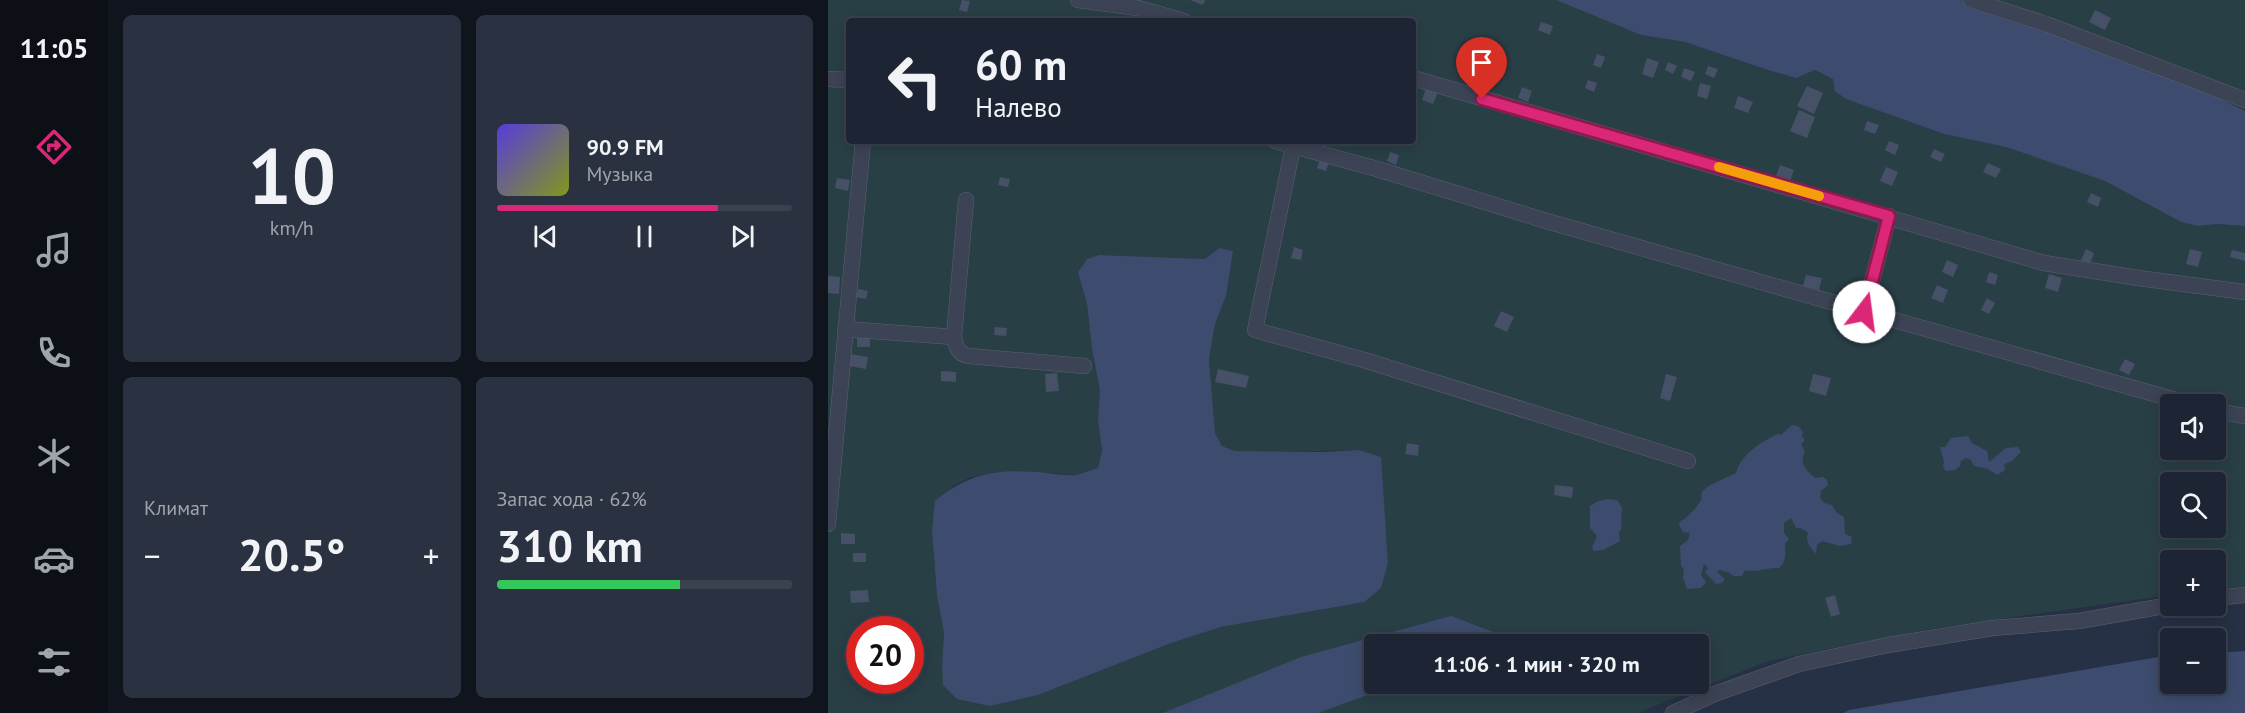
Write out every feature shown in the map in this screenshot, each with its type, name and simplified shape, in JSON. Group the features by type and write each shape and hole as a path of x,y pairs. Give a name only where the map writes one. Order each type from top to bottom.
{"lane":[{"path":"1078,0 1138,8 1173,18"},
{"path":"1971,0 2046,24 2245,100"},
{"path":"828,79 846,80"},
{"path":"1416,79 2044,263 2148,280 2245,292"},
{"path":"828,524 862,144"},
{"path":"1284,144 1255,330 1364,360 1688,461"},
{"path":"1288,144 1550,222 2160,396"},
{"path":"966,200 954,337 956,348 963,355 969,356 1084,366"},
{"path":"1864,312 1889,216"},
{"path":"845,329 954,337"},
{"path":"2226,413 2245,416"},
{"path":"2226,597 2245,595"},
{"path":"1673,713 1717,693 1799,664 1888,645 1993,628 2079,621 2160,607"}],"shaded area":[{"path":"828,0 1556,0 1641,35 1685,42 1796,78 1815,70 1834,79 1846,99 1944,134 2006,147 2105,181 2181,222 2198,226 2217,224 2245,226 2245,587 2226,589 2226,550 2160,550 2160,596 1930,629 1768,661 1709,684 1709,634 1364,634 1364,694 1685,694 1637,713 828,713","holes":["1219,248 1226,296 1215,324 1209,359 1215,433 1222,446 1235,451 1359,450 1380,457 1388,563 1364,602 1221,627 1171,643 1038,695 990,706 942,666 944,633 937,596 932,531 951,487 971,477 996,473 1026,471 1074,475 1098,468 1102,450 1098,421 1100,391 1087,304 1078,272 1087,259 1099,255 1205,259"]},
{"path":"1961,0 2245,0 2245,111 2192,85 1983,5"}],"water":[{"path":"1556,0 1961,0 1983,5 2192,85 2245,111 2245,226 2217,224 2198,226 2181,222 2105,181 2006,147 1944,134 1846,99 1835,91 1833,79 1815,70 1796,78 1685,42 1641,35"},
{"path":"1219,248 1233,251 1226,296 1215,324 1209,359 1215,433 1222,446 1235,451 1359,450 1381,457 1388,563 1381,588 1364,602 1221,627 1171,643 1038,695 990,706 957,699 943,685 944,633 937,596 932,531 935,501 959,484 996,472 1024,471 1076,475 1098,468 1102,450 1098,421 1100,391 1087,304 1078,272 1087,259 1099,255 1205,259"},
{"path":"1792,425 1798,426 1803,432 1802,436 1805,440 1801,444 1805,452 1804,466 1815,478 1823,477 1827,480 1828,485 1821,491 1820,498 1824,503 1832,505 1837,513 1844,517 1845,534 1852,537 1851,544 1840,546 1822,541 1817,545 1816,554 1808,542 1808,533 1801,528 1796,528 1791,518 1784,523 1784,533 1789,539 1785,544 1784,560 1779,568 1745,570 1742,576 1733,576 1720,570 1717,572 1725,579 1722,583 1716,584 1705,572 1708,568 1704,564 1701,575 1706,582 1701,588 1687,589 1683,578 1680,546 1688,540 1690,533 1683,532 1679,525 1680,522 1700,502 1705,489 1736,473 1742,460 1752,449 1778,434 1781,435"},
{"path":"1968,436 1972,443 1987,451 1989,462 2006,448 2018,447 2021,452 2012,461 2004,464 2005,470 1997,475 1988,469 1974,466 1971,460 1966,458 1955,470 1946,471 1943,467 1940,447 1945,447 1951,438"},
{"path":"1607,499 1617,500 1622,507 1620,541 1603,550 1594,551 1592,548 1597,536 1590,528 1590,506"},
{"path":"1451,616 1496,633 1495,634 1385,634"},
{"path":"1364,640 1364,694 1370,694 1318,713 1163,713 1301,657"},
{"path":"2245,651 2245,713 1843,713 1849,710 2160,657 2160,694 2226,694 2226,652"}],"building":[{"path":"962,0 970,1 967,12 959,10"},
{"path":"1190,0 1205,0 1203,5"},
{"path":"2095,10 2111,18 2105,30 2089,22"},
{"path":"1541,22 1553,26 1550,35 1538,30"},
{"path":"1597,54 1605,57 1601,68 1593,65"},
{"path":"1647,58 1659,62 1653,78 1642,74"},
{"path":"1668,62 1677,66 1673,74 1665,70"},
{"path":"1708,66 1718,69 1714,78 1705,74"},
{"path":"1684,68 1695,72 1691,81 1681,77"},
{"path":"1588,80 1597,83 1594,92 1585,88"},
{"path":"1700,83 1711,86 1707,99 1697,96"},
{"path":"1807,86 1823,93 1814,114 1797,106"},
{"path":"1522,87 1532,91 1528,102 1518,98"},
{"path":"1426,88 1438,92 1433,104 1422,100"},
{"path":"1738,96 1753,102 1748,113 1734,108"},
{"path":"1799,110 1815,117 1807,138 1790,131"},
{"path":"1867,121 1879,125 1875,134 1864,130"},
{"path":"1889,141 1899,145 1895,155 1885,150"},
{"path":"1934,149 1945,154 1941,162 1930,157"},
{"path":"1390,152 1399,155 1396,165 1387,161"},
{"path":"1320,159 1329,162 1326,171 1317,168"},
{"path":"1988,163 2001,169 1996,178 1983,172"},
{"path":"1780,165 1794,170 1790,181 1776,176"},
{"path":"1886,167 1898,172 1892,186 1880,181"},
{"path":"1000,177 1010,179 1008,187 998,185"},
{"path":"837,178 850,180 848,191 835,188"},
{"path":"2091,193 2101,198 2098,207 2087,202"},
{"path":"1294,247 1303,250 1301,260 1291,258"},
{"path":"2086,249 2094,253 2090,264 2081,260"},
{"path":"2190,249 2202,252 2198,267 2186,264"},
{"path":"2232,250 2245,253 2245,261 2230,257"},
{"path":"1947,260 1958,265 1953,277 1942,272"},
{"path":"1989,272 1998,275 1995,285 1986,282"},
{"path":"2049,274 2062,278 2058,292 2045,288"},
{"path":"1806,275 1822,278 1819,290 1803,286"},
{"path":"828,276 840,277 839,294 828,293"},
{"path":"1937,285 1948,290 1943,303 1931,298"},
{"path":"858,289 868,291 866,299 856,297"},
{"path":"1987,298 1995,303 1989,314 1981,310"},
{"path":"1501,311 1514,317 1507,332 1494,326"},
{"path":"995,327 1007,328 1006,336 994,335"},
{"path":"857,336 870,336 870,347 857,347"},
{"path":"851,354 868,357 866,369 849,366"},
{"path":"2125,359 2135,364 2129,375 2119,370"},
{"path":"1218,369 1249,376 1246,388 1215,382"},
{"path":"941,371 956,372 956,382 941,381"},
{"path":"1057,373 1059,391 1046,392 1045,374"},
{"path":"1666,374 1677,377 1670,401 1660,398"},
{"path":"1813,374 1831,378 1826,396 1809,391"},
{"path":"1407,443 1419,445 1418,456 1405,454"},
{"path":"1555,485 1573,487 1572,498 1554,495"},
{"path":"841,533 855,534 855,544 841,544"},
{"path":"853,553 866,553 866,562 853,562"},
{"path":"868,590 869,602 851,603 850,591"},
{"path":"1835,595 1840,614 1831,617 1825,598"}],"slow traffic":[{"path":"1719,167 1819,196"}],"route":[{"path":"1482,99 1889,216 1864,312"}]}
